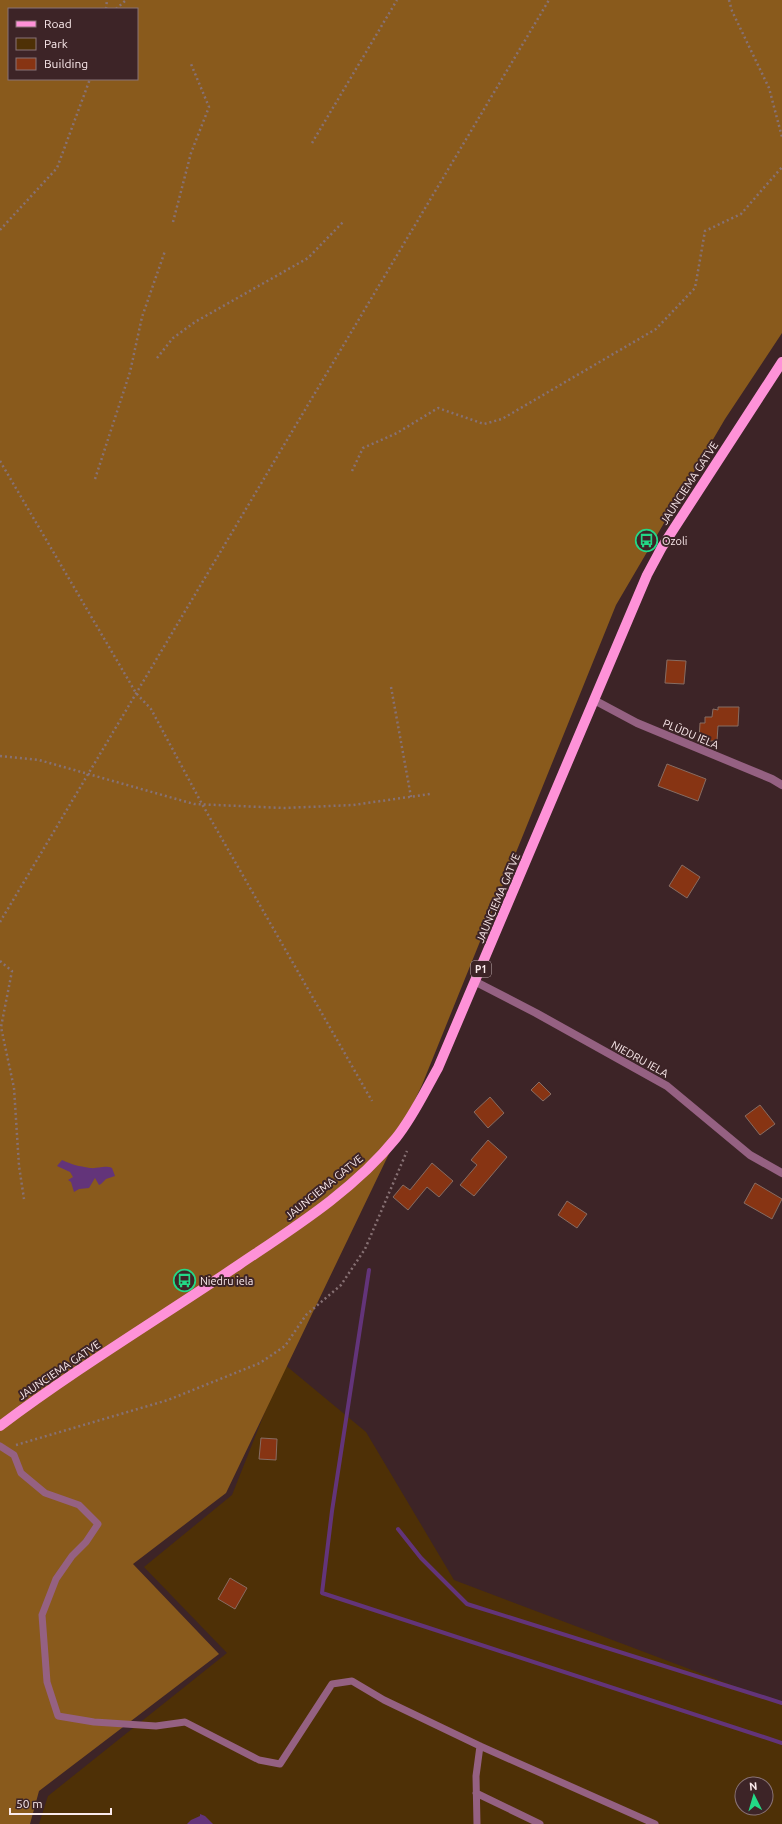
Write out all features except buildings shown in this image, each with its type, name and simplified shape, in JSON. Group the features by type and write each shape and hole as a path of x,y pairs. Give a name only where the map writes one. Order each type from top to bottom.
{"main road":[{"name":"JAUNCIEMA GATVE","path":"0,1426 58,1385 286,1233 362,1175 397,1137 438,1068 476,982 647,575 662,547 782,362"}],"street":[{"name":"PLŪDU IELA","path":"594,700 637,723 772,779 782,785"},
{"name":"NIEDRU IELA","path":"476,982 536,1013 667,1086 750,1155 782,1173"}],"lane":[{"path":"2,1447 14,1455 21,1472 44,1493 79,1505 98,1524 86,1542 72,1556 56,1579 42,1615 47,1682 58,1716 94,1722 156,1726 185,1722 259,1760 280,1764 332,1684 352,1682 384,1700 480,1746 655,1824"},
{"path":"477,1824 476,1776 480,1746"},
{"path":"476,1793 540,1824"}],"path":[{"path":"117,8 126,0"},
{"path":"312,143 397,0"},
{"path":"0,922 548,0"},
{"path":"729,0 732,11 769,88 782,138"},
{"path":"173,222 191,153 209,107 191,64"},
{"path":"0,230 56,168 90,80"},
{"path":"352,471 364,448 397,433 438,408 484,424 502,419 656,329 695,288 705,231 741,214 782,167"},
{"path":"157,358 173,338 195,322 308,258 344,221"},
{"path":"95,479 130,372 142,317 164,251"},
{"path":"0,460 136,694 151,709 202,804 372,1101"},
{"path":"391,687 410,797"},
{"path":"0,756 40,760 194,804 284,808 353,805 430,794"},
{"path":"0,961 12,971 1,1027 14,1088 18,1166 24,1199"},
{"path":"2,1447 168,1400 260,1363 285,1346 306,1314 341,1285 365,1249 407,1151"}],"green space":[{"path":"284,1364 366,1432 454,1580 782,1704 782,1824 39,1824 48,1796 227,1653 144,1567 232,1495"}],"shaded area":[{"path":"0,0 782,0 782,333 725,419 616,605 422,1085 226,1493 133,1564 219,1654 39,1791 30,1824 0,1824"},
{"path":"62,1160 90,1168 112,1168 115,1176 106,1179 99,1185 95,1178 89,1188 79,1189 74,1192 71,1182 68,1180 73,1177 70,1172 57,1166"},
{"path":"200,1814 205,1816 213,1824 187,1824 191,1820 200,1816"}],"waterway":[{"path":"369,1270 332,1511 322,1593 782,1743"},
{"path":"398,1529 421,1558 467,1604 782,1703"}],"place":[{"name":"Ozoli","path":"647,541"},
{"name":"Niedru iela","path":"184,1281"}]}
